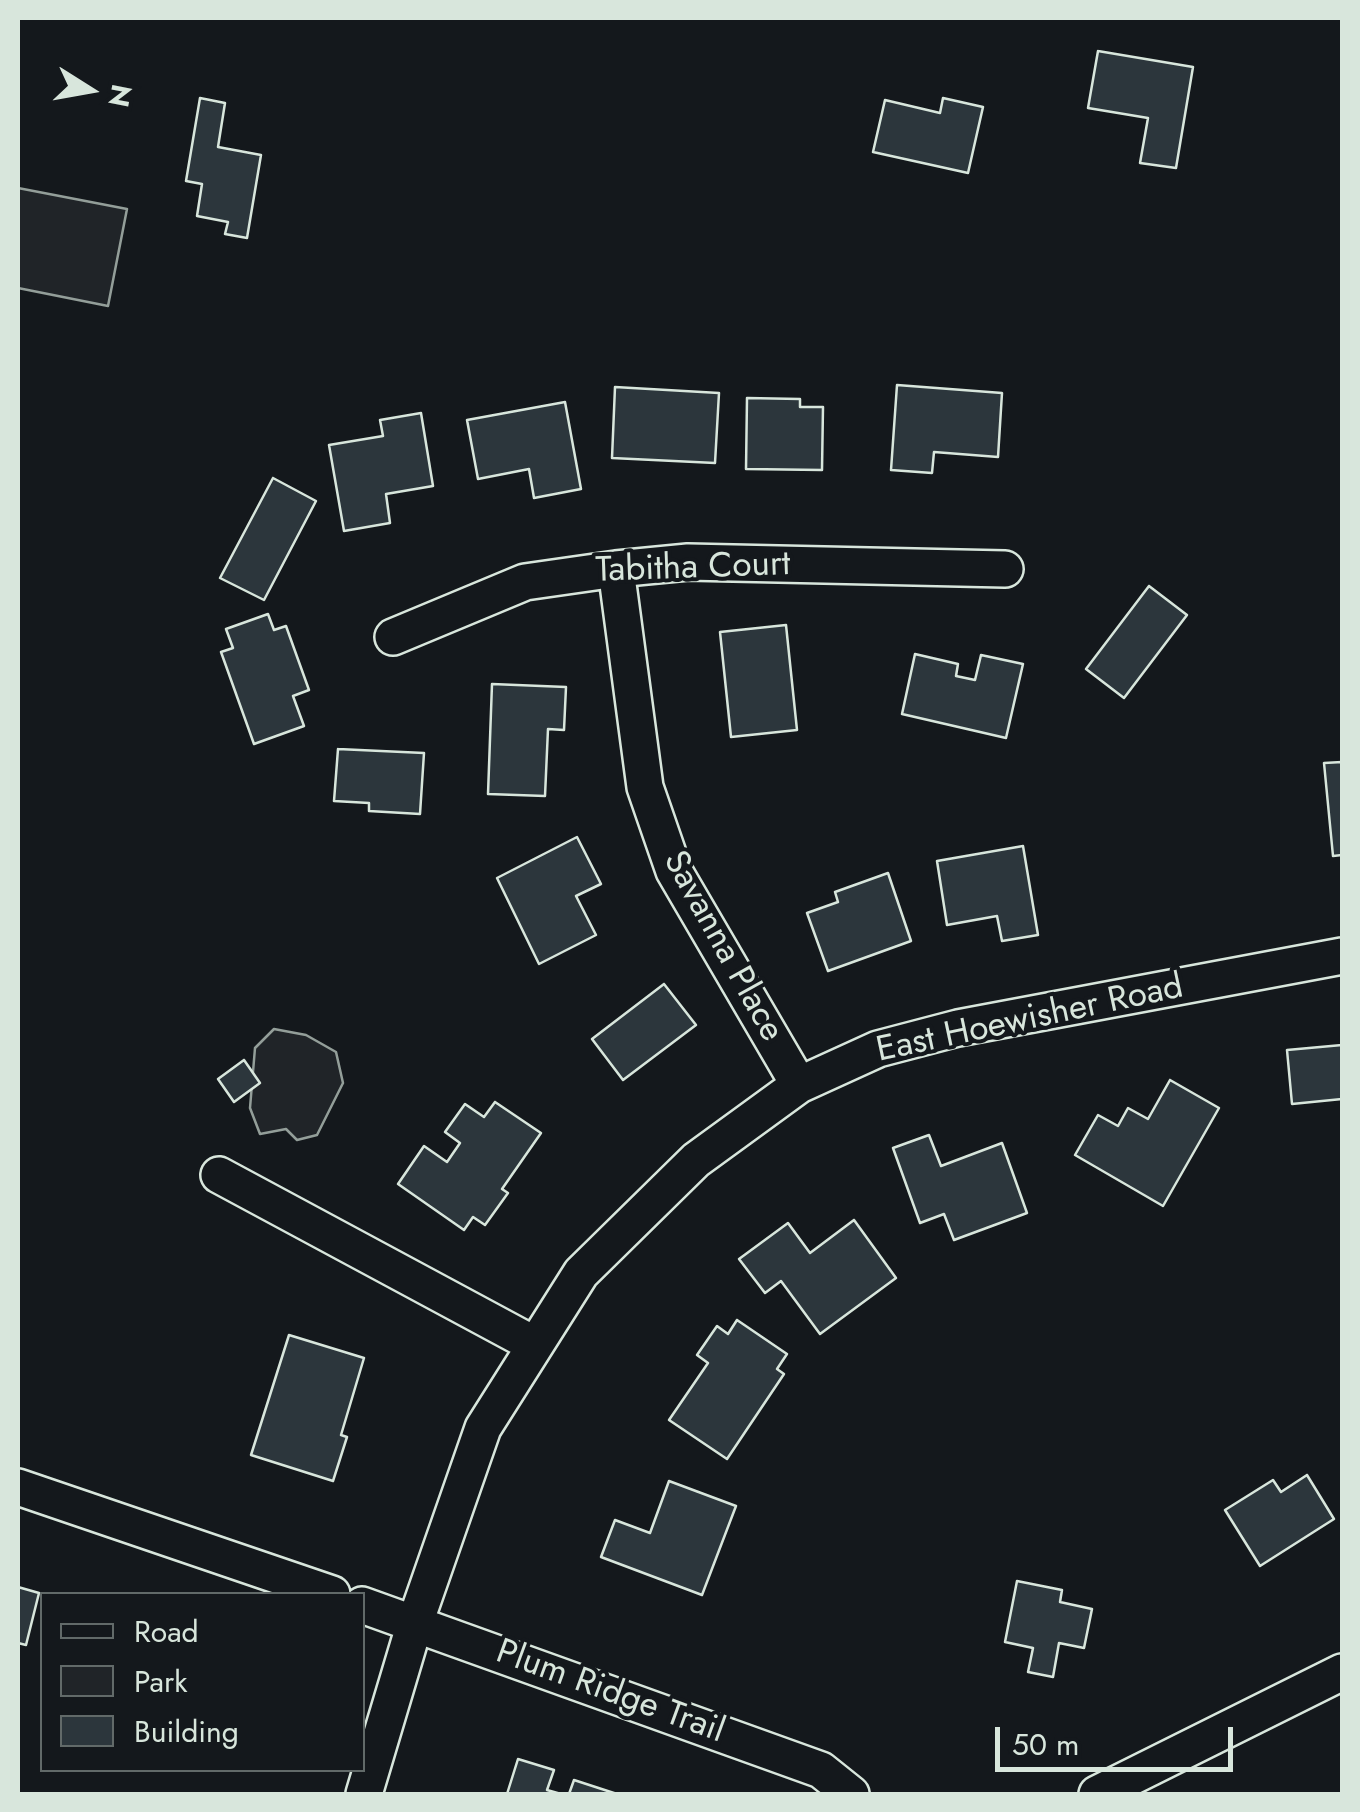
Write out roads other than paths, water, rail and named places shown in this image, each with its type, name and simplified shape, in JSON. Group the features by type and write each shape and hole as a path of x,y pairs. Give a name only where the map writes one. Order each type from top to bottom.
{"street":[{"name":"Tabitha Court","path":"393,637 525,582 616,569 688,562 1005,569"},
{"name":"Savanna Place","path":"616,569 646,787 674,871 800,1085"},
{"name":"East Hoewisher Road","path":"364,1794 415,1623 483,1428 580,1273 696,1160 800,1085 878,1050 958,1028 1342,956"},
{"path":"220,1175 535,1345"},
{"path":"18,1487 326,1592"},
{"name":"Plum Ridge Trail","path":"365,1606 821,1770 851,1794"},
{"path":"1097,1794 1342,1672"}]}
